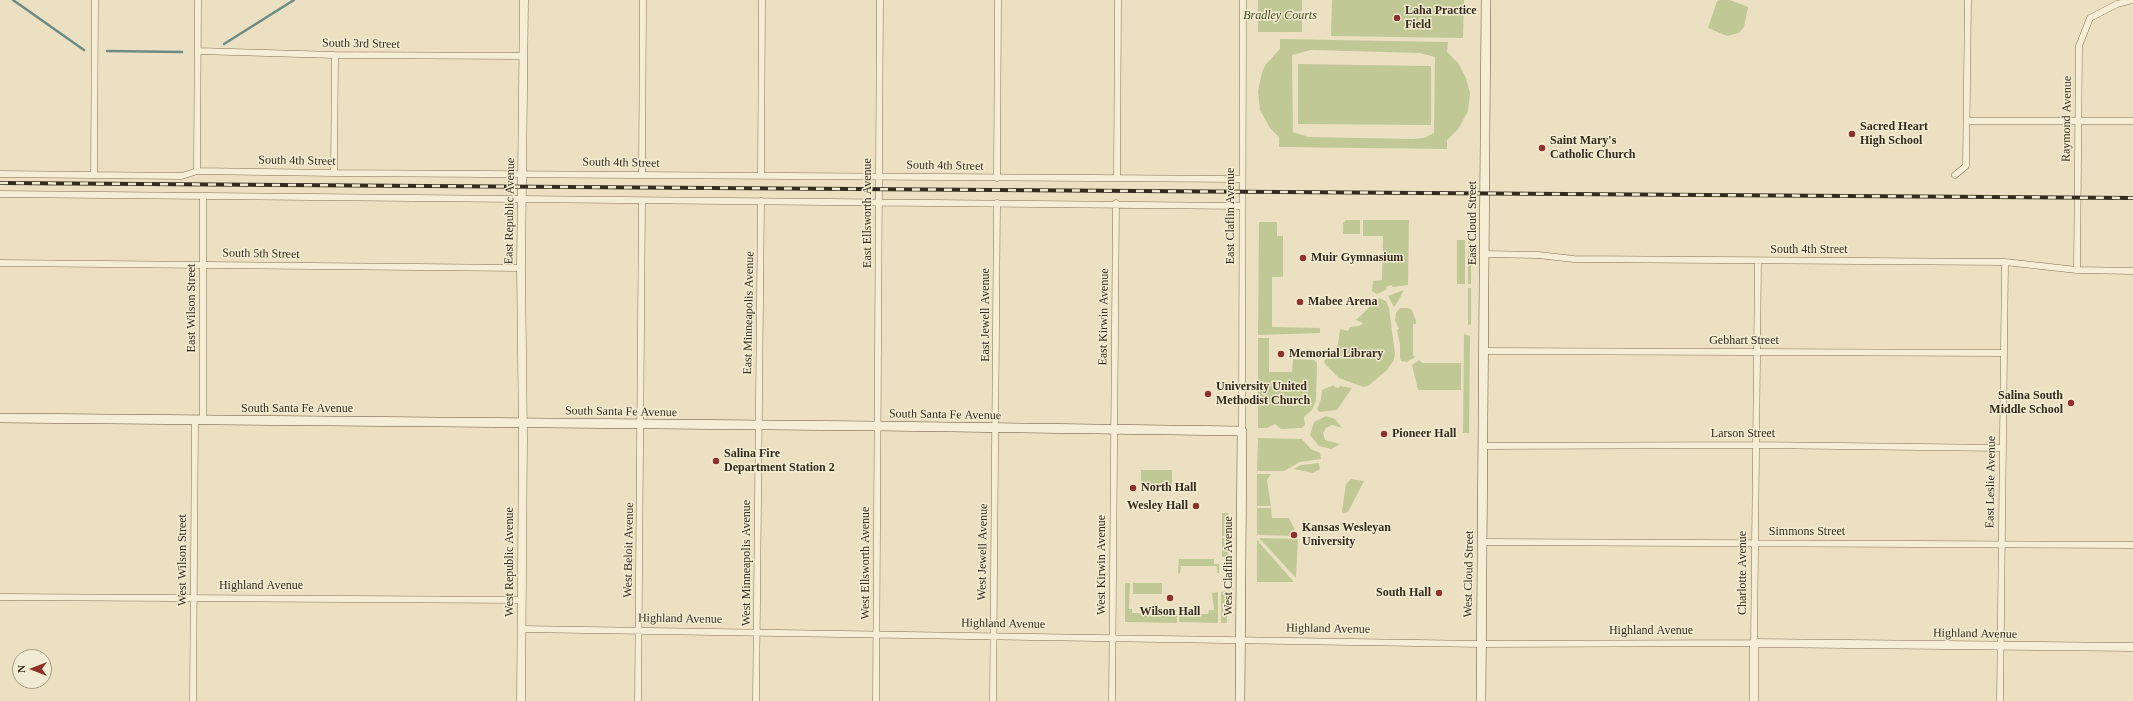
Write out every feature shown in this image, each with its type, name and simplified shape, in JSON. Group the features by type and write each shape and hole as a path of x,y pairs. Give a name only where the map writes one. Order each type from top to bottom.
{"main road":[{"name":"East Cloud Street","path":"1483,446 1486,0"},
{"name":"South Santa Fe Avenue","path":"0,418 1242,431"},
{"name":"West Claflin Avenue","path":"1240,701 1242,431"},
{"name":"West Cloud Street","path":"1481,701 1483,446"}],"street":[{"path":"94,175 95,0"},
{"path":"197,171 198,0"},
{"name":"East Republic Avenue","path":"523,423 521,268 524,0"},
{"path":"642,174 643,0"},
{"path":"761,175 762,0"},
{"name":"East Ellsworth Avenue","path":"878,426 880,0"},
{"path":"997,178 998,0"},
{"path":"1117,178 1118,0"},
{"name":"East Claflin Avenue","path":"1242,431 1243,0"},
{"path":"1955,174 1966,166 1968,0"},
{"name":"Raymond Avenue","path":"2077,270 2079,46 2090,18 2117,4 2133,0"},
{"name":"South 3rd Street","path":"198,51 335,55 523,56"},
{"path":"334,173 335,55"},
{"path":"1967,121 2133,121"},
{"name":"South 4th Street","path":"0,174 182,176 197,171 1242,179"},
{"path":"0,194 522,200 761,200 1116,203 1242,206"},
{"name":"East Wilson Street","path":"199,420 204,264 203,196"},
{"name":"West Beloit Avenue","path":"638,701 642,200"},
{"name":"East Minneapolis Avenue","path":"759,425 761,200"},
{"name":"East Jewell Avenue","path":"996,428 997,203"},
{"name":"East Kirwin Avenue","path":"1114,430 1116,203"},
{"name":"South 4th Street","path":"1485,254 1538,255 1574,259 2005,262 2077,270 2133,271"},
{"name":"Charlotte Avenue","path":"1754,701 1755,445 1758,261"},
{"name":"East Leslie Avenue","path":"2000,701 2005,262"},
{"name":"South 5th Street","path":"0,263 521,268"},
{"name":"Gebhart Street","path":"1484,351 2004,353"},
{"name":"West Wilson Street","path":"193,701 199,420"},
{"name":"West Republic Avenue","path":"521,701 523,423"},
{"name":"West Minneapolis Avenue","path":"756,701 759,425"},
{"name":"West Ellsworth Avenue","path":"876,701 878,426"},
{"name":"West Jewell Avenue","path":"992,701 996,428"},
{"name":"West Kirwin Avenue","path":"1112,701 1114,430"},
{"name":"Larson Street","path":"1483,446 1755,445 2002,448"},
{"name":"Simmons Street","path":"1482,542 2133,545"},
{"name":"Highland Avenue","path":"0,596 522,600"},
{"name":"Highland Avenue","path":"522,629 1241,639 1481,644 1754,643 2133,647"}],"green space":[{"name":"Bradley Courts","path":"1258,0 1302,0 1302,32 1258,32"},
{"name":"Laha Practice Field","path":"1332,0 1464,0 1463,38 1331,36"},
{"path":"1730,0 1748,7 1744,27 1739,33 1727,36 1708,28 1717,1"},
{"path":"1280,39 1448,42 1447,52 1459,64 1466,78 1470,93 1468,111 1459,128 1447,140 1447,149 1279,147 1279,137 1270,128 1260,110 1258,91 1262,72 1266,64 1280,49","holes":["1311,50 1420,53 1435,57 1434,133 1424,138 1413,139 1309,137 1293,132 1292,55"]},
{"path":"1298,64 1431,66 1431,125 1298,124"},
{"path":"1346,220 1360,220 1360,234 1343,234 1343,223"},
{"path":"1363,220 1409,220 1408,285 1393,287 1391,285 1386,287 1387,289 1377,294 1372,291 1373,281 1382,280 1383,236 1363,236"},
{"path":"1259,222 1277,222 1277,236 1283,236 1283,277 1272,277 1272,327 1320,328 1320,333 1258,335"},
{"path":"1457,240 1465,240 1465,284 1457,284"},
{"path":"1468,241 1471,241 1471,284 1468,284"},
{"path":"1468,288 1471,288 1471,324 1468,325"},
{"path":"1404,290 1397,303 1394,307 1388,296"},
{"path":"1379,298 1386,301 1389,308 1395,354 1394,360 1387,370 1368,386 1363,387 1339,378 1325,364 1324,361 1338,345 1340,329 1348,331 1350,327 1360,326 1363,323 1356,320"},
{"path":"1400,308 1412,310 1416,321 1416,324 1413,324 1413,355 1415,357 1407,362 1401,361 1400,358 1400,345 1397,330 1399,329 1395,320 1396,313"},
{"path":"1464,334 1470,336 1469,433 1463,433"},
{"path":"1258,338 1269,338 1269,372 1292,372 1293,359 1314,360 1317,363 1316,400 1312,410 1304,417 1305,425 1302,428 1281,429 1275,424 1267,428 1258,428"},
{"path":"1419,360 1422,363 1461,363 1461,390 1418,390 1412,365"},
{"path":"1334,385 1334,387 1339,388 1340,386 1352,388 1337,410 1319,412 1317,409 1321,399 1322,390"},
{"path":"1326,416 1335,419 1342,428 1332,425 1326,428 1323,433 1325,440 1340,444 1331,449 1319,446 1310,435 1314,422"},
{"path":"1258,438 1302,439 1311,449 1320,453 1321,459 1300,462 1284,471 1257,471"},
{"path":"1319,463 1320,469 1313,473 1294,469 1301,465"},
{"path":"1141,470 1172,470 1172,488 1141,488"},
{"path":"1257,474 1271,474 1267,480 1271,506 1257,506"},
{"path":"1351,479 1364,481 1348,512 1343,513 1342,511 1346,484"},
{"path":"1257,508 1271,508 1272,518 1289,518 1298,536 1257,535"},
{"path":"1222,513 1228,513 1228,536 1222,536"},
{"path":"1222,538 1228,538 1228,557 1222,557"},
{"path":"1259,538 1298,539 1296,578"},
{"path":"1257,540 1294,582 1257,582"},
{"path":"1179,559 1214,559 1214,564 1219,564 1219,573 1217,573 1217,566 1181,566 1180,573 1178,574"},
{"path":"1125,583 1130,583 1129,609 1132,609 1132,613 1177,614 1177,623 1125,622"},
{"path":"1133,583 1162,583 1162,594 1133,594"},
{"path":"1227,591 1227,623 1221,623 1221,592"},
{"path":"1218,592 1218,623 1179,622 1179,614 1208,614 1209,610 1214,610 1212,593"}],"waterway":[{"path":"13,0 84,50"},
{"path":"224,44 294,0"},
{"path":"107,51 182,52"}],"railway":[{"path":"0,183 2133,198"}],"place":[{"name":"Laha Practice Field","path":"1397,18"},
{"name":"Sacred Heart High School","path":"1852,134"},
{"name":"Saint Mary's Catholic Church","path":"1542,148"},
{"name":"Muir Gymnasium","path":"1303,258"},
{"name":"Mabee Arena","path":"1300,302"},
{"name":"Memorial Library","path":"1281,354"},
{"name":"University United Methodist Church","path":"1208,394"},
{"name":"Salina South Middle School","path":"2071,403"},
{"name":"Pioneer Hall","path":"1384,434"},
{"name":"Salina Fire Department Station 2","path":"716,461"},
{"name":"North Hall","path":"1133,488"},
{"name":"Wesley Hall","path":"1196,506"},
{"name":"Kansas Wesleyan University","path":"1294,535"},
{"name":"South Hall","path":"1439,593"},
{"name":"Wilson Hall","path":"1170,598"}]}
